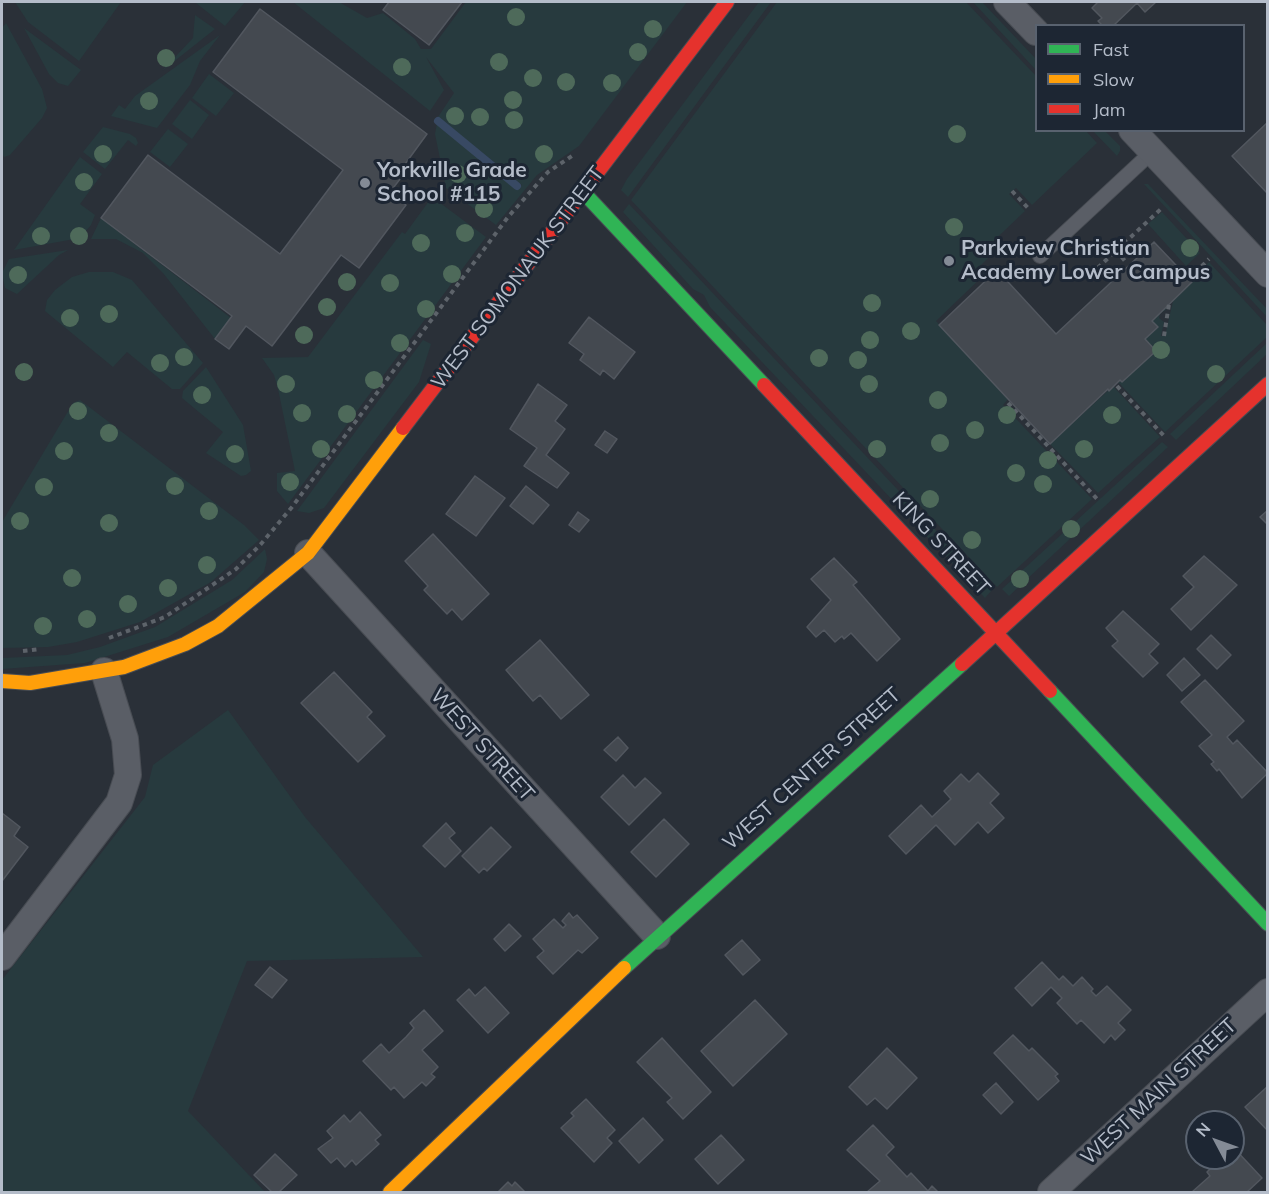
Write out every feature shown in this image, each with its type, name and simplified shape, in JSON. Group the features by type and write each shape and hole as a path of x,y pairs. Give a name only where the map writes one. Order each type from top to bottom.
{"street":[{"name":"WEST SOMONAUK STREET","path":"2,681 30,684 124,667 185,644 218,626 308,553 727,2"},
{"path":"1015,4 1035,31"},
{"path":"1134,132 1268,274"},
{"name":"KING STREET","path":"584,193 1268,924"},
{"name":"WEST CENTER STREET","path":"390,1192 657,936 995,634 1268,384"},
{"name":"WEST STREET","path":"308,553 657,936"},
{"path":"2,957 119,803 128,775 125,739 104,671"},
{"name":"WEST MAIN STREET","path":"1051,1192 1268,992"}],"lane":[{"path":"1040,256 1153,152"}],"path":[{"path":"108,639 165,617 236,569 261,544 292,507 508,217 548,172 579,151"},
{"path":"1012,191 1028,208"},
{"path":"1091,274 1161,208"},
{"path":"1116,250 1125,261"},
{"path":"1189,279 1209,259"},
{"path":"1164,336 1169,304"},
{"path":"1117,386 1164,436"},
{"path":"1008,404 1096,499"},
{"path":"14,651 49,648"}],"green space":[{"path":"15,2 121,2 79,61 28,22"},
{"path":"197,2 245,2 225,26"},
{"path":"293,2 339,2 367,18 383,13 415,39 421,49 431,49 466,2 687,2 579,146 537,175 496,225 446,188 435,134 437,123 518,189 522,185 438,117 454,93 426,57 444,90 430,111"},
{"path":"759,2 771,2 628,197 621,190 627,179"},
{"name":"Parkview Christian Academy Lower Campus","path":"777,2 966,2 1035,75 1035,132 1087,132 1097,143 1032,205 1016,188 1009,194 1025,211 982,252 988,258 980,266 986,273 936,321 1008,399 1003,405 1092,499 997,587 631,200"},
{"path":"973,2 982,2 1035,58 1035,69"},
{"path":"195,15 215,29 162,71 193,38"},
{"path":"6,23 42,89 47,108 42,118 10,155 4,157 2,154 2,28"},
{"path":"24,28 81,70 68,86 58,83 49,74"},
{"path":"220,35 200,61 190,85 157,128 111,116 119,105 125,109 135,96"},
{"path":"209,74 234,93 216,116 192,98"},
{"path":"190,100 209,115 192,139 172,124"},
{"path":"103,127 130,134 136,138 138,143 136,146 128,140 105,169 83,152"},
{"path":"168,129 188,144 170,167 150,152"},
{"path":"1094,132 1106,132 1120,146 1117,156"},
{"path":"80,157 102,174 80,204 95,215 91,225 80,238 14,250"},
{"path":"1144,184 1148,184 1267,309 1267,317"},
{"path":"432,197 486,237 288,504 277,491 277,473 295,471 274,375 262,358 308,357 402,232 405,234"},
{"path":"629,204 992,590 985,598 710,307 704,295 693,289 623,212"},
{"path":"1162,212 1200,253 1186,266 1148,224"},
{"path":"101,218 231,318 215,339 163,273 143,253 116,239 91,239"},
{"path":"68,250 59,255 17,294 5,288 2,273 9,259"},
{"path":"1209,262 1267,325 1267,337 1165,432 1118,382 1122,382 1155,351 1145,339 1158,327 1152,321 1160,313 1159,318 1164,322 1161,336 1165,336 1173,301"},
{"path":"89,272 113,272 132,280 203,363 180,389 172,389 127,352 113,367 45,311 47,300 55,290 72,277"},
{"path":"423,340 431,344 419,382 324,508 309,513 297,511"},
{"path":"1267,343 1267,354 1176,440 1170,434"},
{"path":"206,367 243,425 251,471 246,475 241,476 206,453 223,432 182,398 183,391"},
{"path":"1113,386 1160,437 1098,493 1050,444"},
{"path":"80,400 244,525 259,540 211,582 140,622 77,642 48,647 2,648 2,522 73,403"},
{"path":"1162,442 1168,447 1009,596 1002,589"},
{"path":"265,549 267,559 264,572 245,592 168,637 85,663 2,669 2,658 67,655 100,647 155,627 232,580"},
{"path":"228,710 305,817 423,957 247,961 188,1111 265,1192 2,1192 2,980 145,797 153,765"}],"building":[{"path":"389,2 462,2 429,45 383,10"},
{"path":"1098,2 1156,2 1145,12 1137,3 1115,24 1101,24 1098,21 1102,18 1092,8"},
{"name":"Yorkville Grade School #115","path":"260,9 427,134 400,171 404,174 390,192 406,205 359,268 341,255 272,346 246,326 229,349 215,339 232,316 101,218 148,155 280,254 343,170 213,72"},
{"path":"1268,122 1268,192 1267,193 1232,156"},
{"path":"1154,242 1192,282 1152,321 1158,327 1145,339 1156,351 1122,382 1120,380 1109,391 1108,389 1050,444 939,325 997,270 1056,334"},
{"path":"589,317 635,352 614,379 603,370 600,375 580,360 584,354 569,343"},
{"path":"538,384 567,405 555,421 565,429 546,455 569,473 557,488 524,466 537,448 510,429"},
{"path":"605,431 617,439 607,453 595,445"},
{"path":"475,476 505,498 476,536 446,514"},
{"path":"526,486 549,505 533,524 510,506"},
{"path":"1268,510 1268,525 1260,517"},
{"path":"578,512 589,520 579,532 569,525"},
{"path":"433,534 489,594 462,620 452,609 447,614 424,590 428,586 405,561"},
{"path":"1204,556 1237,585 1191,630 1171,609 1194,587 1183,576"},
{"path":"834,558 857,582 853,585 900,639 877,661 851,633 835,642 824,630 816,637 807,627 831,600 811,579"},
{"path":"1123,611 1159,644 1149,654 1158,663 1143,677 1112,646 1118,641 1106,628"},
{"path":"1211,635 1231,655 1217,669 1197,649"},
{"path":"540,640 589,695 561,719 540,695 533,701 506,670"},
{"path":"1184,658 1200,675 1182,691 1167,675"},
{"path":"334,672 372,712 367,717 385,736 358,762 301,703"},
{"path":"1205,680 1244,721 1227,737 1233,744 1237,740 1268,773 1242,798 1219,769 1217,771 1211,764 1214,762 1199,746 1212,735 1181,702"},
{"path":"618,737 628,748 616,761 604,750"},
{"path":"978,773 999,794 990,803 1004,818 988,833 978,822 955,845 936,825 906,854 889,836 921,805 932,817 951,799 944,791 961,774 969,782"},
{"path":"623,775 635,788 645,778 661,793 629,825 601,797"},
{"path":"2,813 20,827 14,836 28,847 2,881"},
{"path":"664,819 689,844 656,877 631,852"},
{"path":"446,823 455,833 449,838 461,851 445,867 423,846"},
{"path":"491,827 511,847 487,871 484,868 479,873 462,856"},
{"path":"569,913 573,918 577,915 598,938 582,953 578,950 553,974 537,957 544,951 533,939 554,919 563,928 566,925 562,921"},
{"path":"509,924 521,936 505,951 494,939"},
{"path":"742,940 760,960 743,975 725,955"},
{"path":"1042,962 1059,980 1063,976 1073,986 1082,977 1096,996 1107,986 1131,1010 1118,1023 1125,1030 1115,1040 1111,1035 1104,1043 1081,1020 1077,1024 1057,1003 1062,998 1051,987 1032,1006 1015,988"},
{"path":"270,967 287,980 272,998 255,985"},
{"path":"485,987 509,1013 488,1033 457,1000 469,989 475,996"},
{"path":"755,1000 787,1034 733,1086 701,1051"},
{"path":"424,1010 443,1031 422,1050 438,1067 431,1074 435,1077 426,1086 422,1082 404,1098 394,1087 391,1090 363,1061 381,1044 389,1053 414,1028 410,1023"},
{"path":"1013,1035 1029,1051 1032,1048 1058,1074 1055,1076 1059,1081 1038,1100 994,1053"},
{"path":"662,1038 711,1092 683,1119 667,1102 672,1098 637,1062"},
{"path":"887,1048 917,1078 887,1109 875,1098 867,1105 849,1087"},
{"path":"996,1083 1013,1102 1001,1114 983,1095"},
{"path":"1268,1086 1268,1131 1245,1107"},
{"path":"586,1099 615,1130 607,1138 612,1143 594,1162 561,1128 574,1116 571,1113"},
{"path":"360,1112 381,1135 375,1140 379,1144 356,1165 352,1160 345,1167 337,1158 331,1163 318,1149 333,1138 327,1131 344,1115 350,1122"},
{"path":"643,1118 663,1140 639,1163 619,1141"},
{"path":"873,1125 894,1147 886,1155 907,1177 911,1173 928,1191 932,1186 938,1192 867,1192 880,1181 847,1150"},
{"path":"721,1135 744,1160 718,1184 695,1159"},
{"path":"275,1154 297,1175 279,1192 272,1192 254,1175"},
{"path":"1245,1160 1262,1178 1247,1192 1192,1192 1210,1176 1207,1172 1209,1170 1245,1170"},
{"path":"508,1182 512,1186 515,1182 525,1192 498,1192"}],"waterway":[{"path":"438,121 517,186"}],"traffic: fast":[{"path":"584,193 764,385"},
{"path":"624,968 962,664"},
{"path":"1050,691 1268,924"}],"traffic: slow":[{"path":"2,681 30,683 124,667 185,644 218,626 308,553 403,428"},
{"path":"390,1192 624,968"}],"traffic: jam":[{"path":"403,428 727,2"},
{"path":"962,664 1268,384"},
{"path":"764,385 1050,691"}],"place":[{"name":"Yorkville Grade School #115","path":"365,183"},
{"name":"Parkview Christian Academy Lower Campus","path":"949,261"}]}
